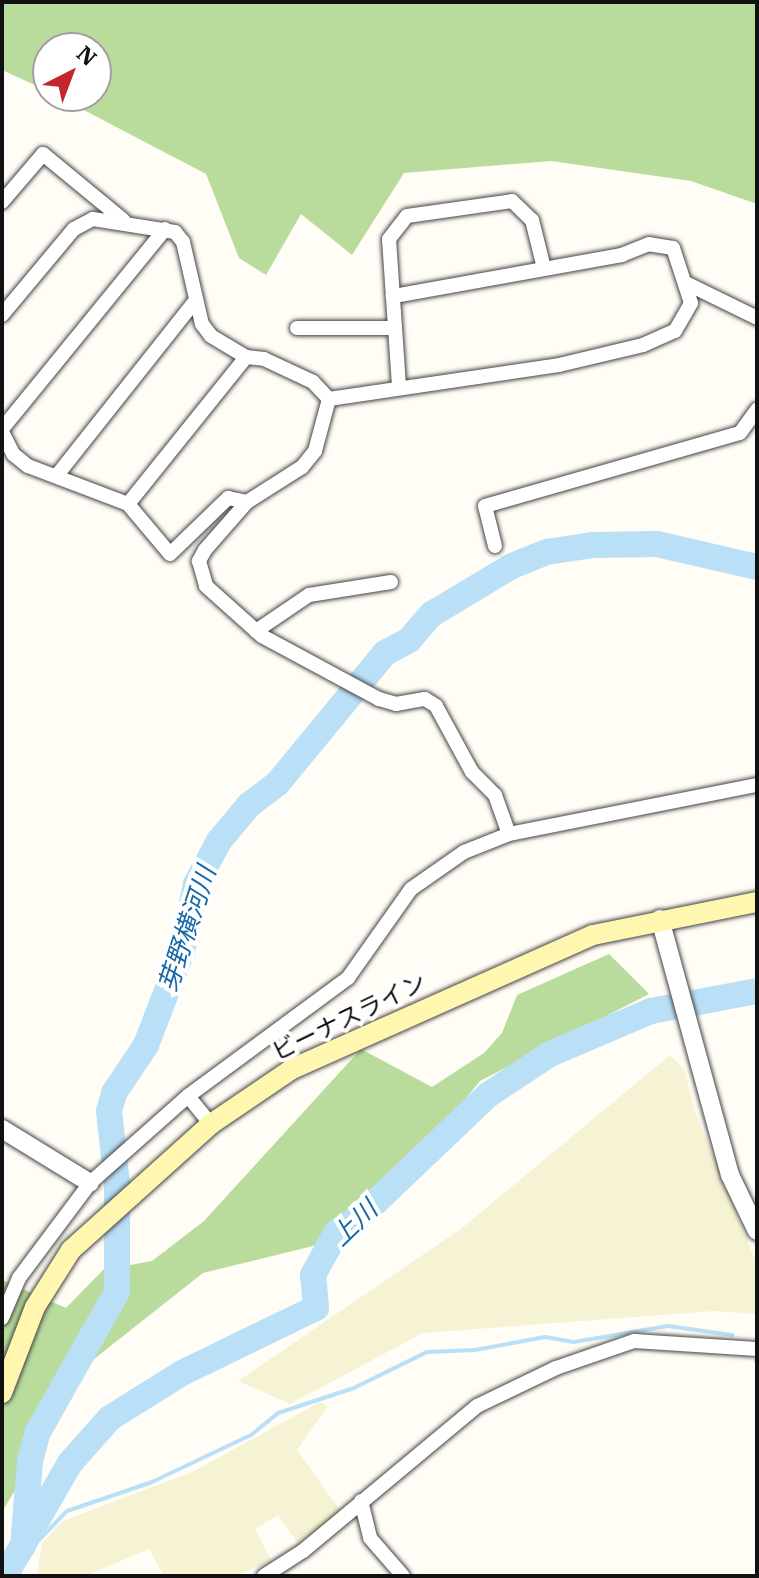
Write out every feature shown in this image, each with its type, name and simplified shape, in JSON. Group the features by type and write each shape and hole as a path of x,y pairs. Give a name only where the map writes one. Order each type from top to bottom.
{"main road":[{"name":"ビーナスライン","path":"2,1393 35,1307 71,1250 211,1124 335,1046 593,935 663,929 757,902"}],"street":[{"path":"2,202 43,154 124,220"},
{"path":"399,386 389,239 407,216 431,209 512,201 532,220 544,268"},
{"path":"2,315 74,229 93,219 124,220 165,229 183,242 196,300 211,336 246,357 264,359 313,382 329,399"},
{"path":"165,229 2,431 13,454 28,466 58,474 128,504 170,554 228,498 236,496 247,502"},
{"path":"329,399 399,386 559,365 643,345 675,331 691,303 688,284 673,248 649,244 622,255 393,296"},
{"path":"688,284 757,318"},
{"path":"58,474 196,300"},
{"path":"297,328 395,328"},
{"path":"128,504 246,357"},
{"path":"329,399 315,451 302,467 247,502 205,550 200,574 256,631 379,699 396,704 425,699 436,706 472,772 495,795 509,834"},
{"path":"495,546 485,506 732,436 757,410"},
{"path":"256,631 309,595 391,582"},
{"path":"2,1318 19,1278 93,1180 188,1096 348,978 411,889 464,852 509,834 757,785"},
{"path":"663,929 730,1175 757,1231"},
{"path":"188,1096 211,1124"},
{"path":"2,1129 93,1180"},
{"path":"40,1254 57,1270"},
{"path":"264,1576 303,1551 477,1406 585,1356 634,1341 669,1339 757,1349"},
{"path":"361,1501 370,1538 403,1576"}],"shaded area":[{"path":"670,1055 684,1069 696,1114 757,1265 757,1314 715,1311 423,1333 290,1404 238,1381 462,1228"},
{"path":"320,1402 328,1406 297,1450 342,1513 298,1543 278,1515 255,1529 271,1560 236,1576 164,1576 149,1549 86,1576 37,1576 42,1543 63,1521 194,1471"}],"green space":[{"path":"2,2 757,2 757,204 691,181 551,161 404,173 352,255 301,214 266,275 239,258 206,174 88,112 112,112 112,32 32,32 32,84 2,70"},
{"path":"609,954 649,994 480,1081 405,1174 317,1245 203,1273 94,1359 2,1512 2,1280 66,1308 103,1270 152,1261 204,1221 361,1049 432,1087 484,1053 502,1033 517,995"}],"waterway":[{"name":"芽野横河川","path":"23,1546 30,1461 38,1432 117,1292 117,1184 109,1111 114,1093 146,1045 182,951 196,884 219,841 249,805 277,784 385,653 409,640 432,614 512,566 547,552 593,545 657,544 757,567"},
{"name":"上川","path":"5,1576 70,1463 110,1418 182,1373 316,1308 313,1275 336,1233 363,1214 488,1095 550,1054 651,1011 757,991"},
{"path":"23,1546 39,1540 67,1511 152,1482 251,1435 278,1413 354,1388 427,1352 475,1350 545,1337 574,1342 668,1326 732,1335"}]}
